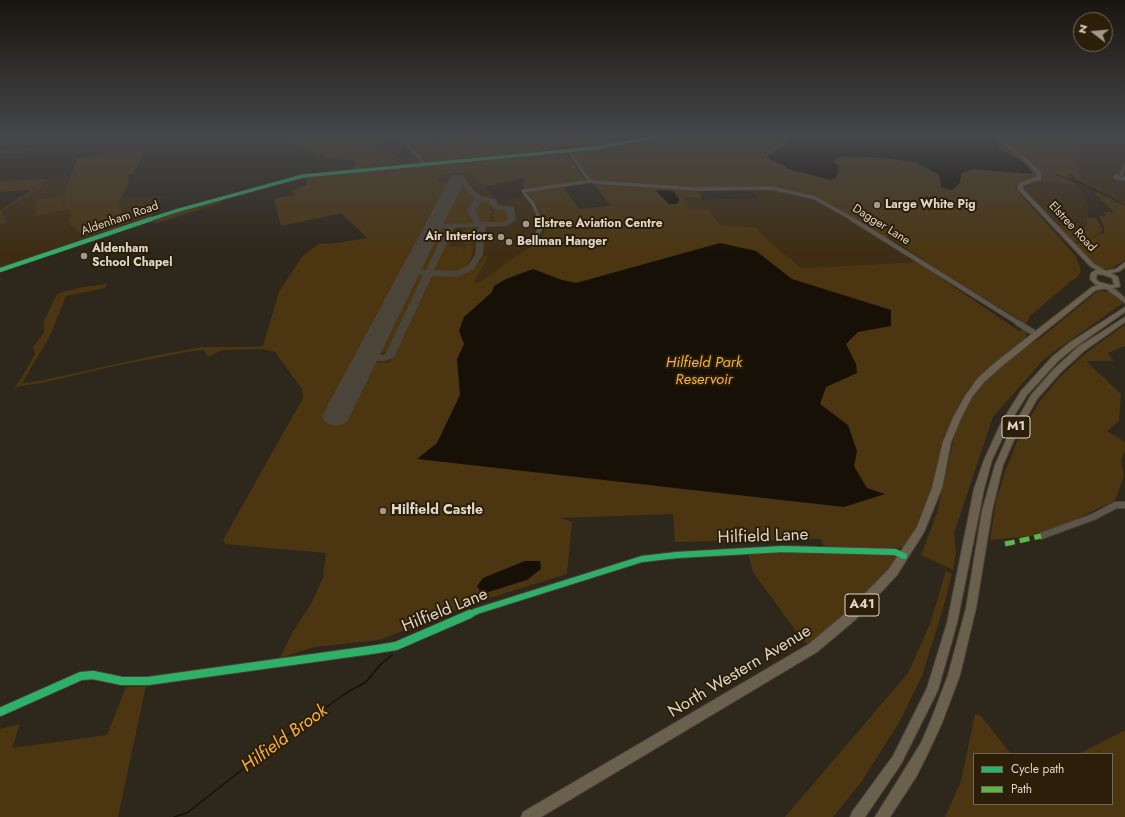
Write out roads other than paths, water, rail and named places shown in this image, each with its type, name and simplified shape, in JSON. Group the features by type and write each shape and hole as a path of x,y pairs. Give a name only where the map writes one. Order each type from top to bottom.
{"highway":[{"path":"1117,286 1115,277 1118,270 1125,264"},
{"path":"1093,281 1104,272 1118,270"},
{"path":"1104,272 1115,277"},
{"name":"North Western Avenue","path":"528,817 813,648 876,591 904,556 920,529 930,508 937,488 947,442 957,418 969,396 987,375 1036,334 1093,281 1106,287 1117,286"},
{"name":"M1","path":"856,817 897,760 932,690 952,623 979,489 988,460 1005,423 1024,393 1047,367 1072,345 1125,308"},
{"name":"M1","path":"882,817 925,747 936,723 954,675 971,608 986,511 999,465 1010,440 1028,407 1057,371 1081,349 1125,318"}],"main road":[{"name":"Elstree Road","path":"1039,175 1037,179 1022,184 1020,188 1092,265 1104,272"},
{"name":"Elstree Road","path":"1092,265 1093,281"},
{"path":"1117,286 1123,299"},
{"path":"1106,287 1123,299"}],"street":[{"name":"Aldenham Road","path":"0,270 161,216 297,178 326,175"},
{"path":"587,175 591,181"},
{"path":"1119,175 1115,177 1124,178"},
{"path":"1119,175 1124,178"},
{"name":"Dagger Lane","path":"533,245 541,226 539,216 533,204 523,192 591,181 698,189 778,189 815,198 826,203 1036,334"},
{"path":"1041,536 1093,517 1116,505 1125,505"},
{"name":"Hilfield Lane","path":"0,712 81,676 93,675 122,680 155,680 396,646 477,611 642,559 677,555 783,549 894,552 904,556"}],"water":[{"path":"812,175 837,175 835,179 830,180"},
{"path":"938,175 961,175 959,184 952,190 941,187"},
{"path":"656,191 673,191 679,199 679,202 676,204 669,204"},
{"name":"Hilfield Park Reservoir","path":"720,243 756,251 792,279 891,310 891,326 858,332 846,344 856,364 857,373 826,387 820,404 848,425 857,451 854,466 867,488 885,494 844,507 417,459 437,443 460,395 457,359 464,344 459,331 464,317 492,292 494,286 506,279 533,269 562,280 576,283"},
{"path":"525,561 540,561 541,569 527,580 482,594 477,586 483,578"}],"waterway":[{"path":"1056,175 1081,183 1125,205"},
{"name":"Hilfield Brook","path":"174,817 187,813 267,750 346,693 366,682 380,665 392,655"}],"place":[{"name":"Large White Pig","path":"877,205"},
{"name":"Elstree Aviation Centre","path":"526,224"},
{"name":"Air Interiors","path":"501,237"},
{"name":"Bellman Hanger","path":"509,242"},
{"name":"Aldenham School Chapel","path":"84,256"},
{"name":"Hilfield Castle","path":"383,511"}]}
